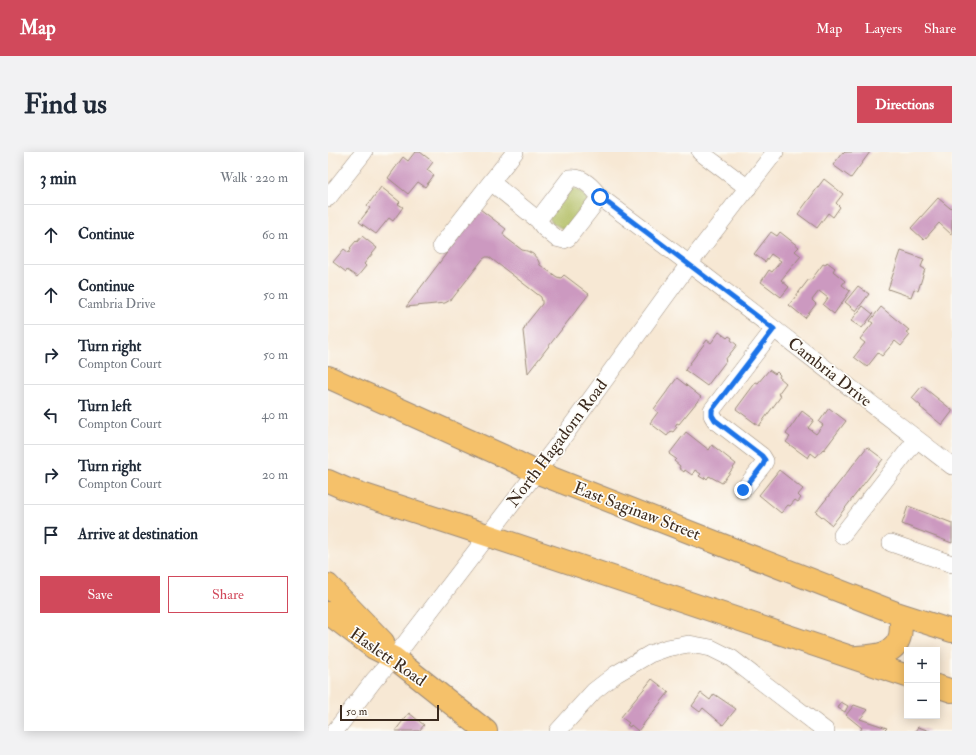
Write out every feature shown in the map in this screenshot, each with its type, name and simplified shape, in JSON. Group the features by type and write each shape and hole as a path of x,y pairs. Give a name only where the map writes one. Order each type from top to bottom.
{"main road":[{"name":"East Saginaw Street","path":"328,377 536,472 896,613 952,632"},
{"path":"328,481 346,489 904,675"},
{"path":"328,585 381,638 394,658"},
{"name":"Haslett Road","path":"328,612 374,648 394,658 486,731"},
{"path":"854,658 882,655 893,648 900,637 901,619 896,613"},
{"path":"940,687 952,691"}],"street":[{"path":"328,198 364,152"},
{"path":"441,246 515,152"},
{"path":"700,152 748,188"},
{"name":"North Hagadorn Road","path":"335,731 374,680 394,658 536,472 689,264 776,152"},
{"name":"Cambria Drive","path":"538,220 570,178 574,177 588,184 600,197 952,466"},
{"path":"491,182 538,220 544,228 556,238 564,240 568,238 600,197"},
{"path":"743,490 763,465 765,460 762,456 715,420 712,415 712,410 774,329"},
{"path":"842,534 917,439"},
{"path":"891,543 952,564"},
{"path":"558,731 594,691 616,674 650,654 667,648 689,644 711,648 731,658 826,731"}],"green space":[{"path":"572,188 582,192 588,200 565,230 552,223 549,217"}],"building":[{"path":"415,152 420,152 433,162 427,170 434,175 425,187 418,182 408,194 388,178 403,157 408,161"},
{"path":"845,152 870,152 851,178 833,165 842,153 843,154"},
{"path":"824,179 843,194 836,203 840,207 833,217 828,213 817,228 798,214"},
{"path":"381,187 400,202 398,204 403,207 393,221 389,218 376,234 359,222 370,208 367,206"},
{"path":"938,198 952,208 952,235 939,223 924,240 911,228"},
{"path":"480,209 506,229 503,233 505,237 522,250 533,254 540,265 557,277 561,278 564,275 589,294 528,373 523,331 526,324 542,304 541,297 489,257 483,259 452,299 445,303 406,307"},
{"path":"771,232 777,236 780,232 799,247 795,251 801,256 781,280 789,287 781,297 761,282 769,270 772,272 781,261 771,254 765,262 754,254"},
{"path":"362,236 377,248 364,264 366,266 357,277 347,270 346,272 333,262 344,249 349,253 350,248"},
{"path":"901,251 924,259 921,267 925,269 918,291 914,289 911,297 888,289"},
{"path":"827,262 835,268 833,271 845,281 842,285 850,291 834,314 823,305 828,298 819,291 812,300 816,304 805,318 789,305 809,279 811,280 823,264 825,265"},
{"path":"858,286 869,294 856,311 845,302"},
{"path":"863,306 873,314 862,328 851,321"},
{"path":"881,307 909,330 906,332 910,335 901,346 895,341 882,356 878,353 867,367 854,357 865,343 860,339 873,323 870,321"},
{"path":"719,332 727,338 729,336 732,338 731,340 737,345 707,386 685,370 707,340 711,343"},
{"path":"769,370 775,374 777,372 780,375 779,377 786,383 778,394 781,396 759,426 736,409 756,382 758,383"},
{"path":"677,378 701,397 679,424 677,423 675,426 677,427 673,432 671,431 667,436 650,423 658,412 654,409"},
{"path":"922,386 952,410 942,425 920,407 921,406 912,398"},
{"path":"829,408 846,421 824,450 823,449 816,457 811,453 808,458 786,442 790,437 786,434 802,411 814,420 808,428 816,434 823,425 819,422"},
{"path":"686,432 709,450 712,445 736,464 722,483 709,476 707,479 705,477 704,479 699,476 701,474 695,470 692,475 685,470 684,472 674,461 676,459 669,454"},
{"path":"867,447 883,459 832,525 816,512"},
{"path":"779,470 803,489 798,495 801,498 798,502 795,500 781,513 759,495"},
{"path":"908,506 952,523 952,543 902,524"},
{"path":"652,679 669,692 638,731 631,725 630,727 627,725 629,723 621,717"},
{"path":"701,693 710,700 714,694 736,709 723,725 703,708 700,712 692,706"},
{"path":"841,702 848,706 845,712 838,708"},
{"path":"854,705 868,710 860,719 887,728 884,731 860,731 862,728 846,715"},
{"path":"409,713 424,725 419,731 395,731"},
{"path":"918,727 930,731 915,731"}],"route":[{"path":"600,197 774,329 712,410 712,415 715,420 762,456 765,460 763,465 743,490"}]}
